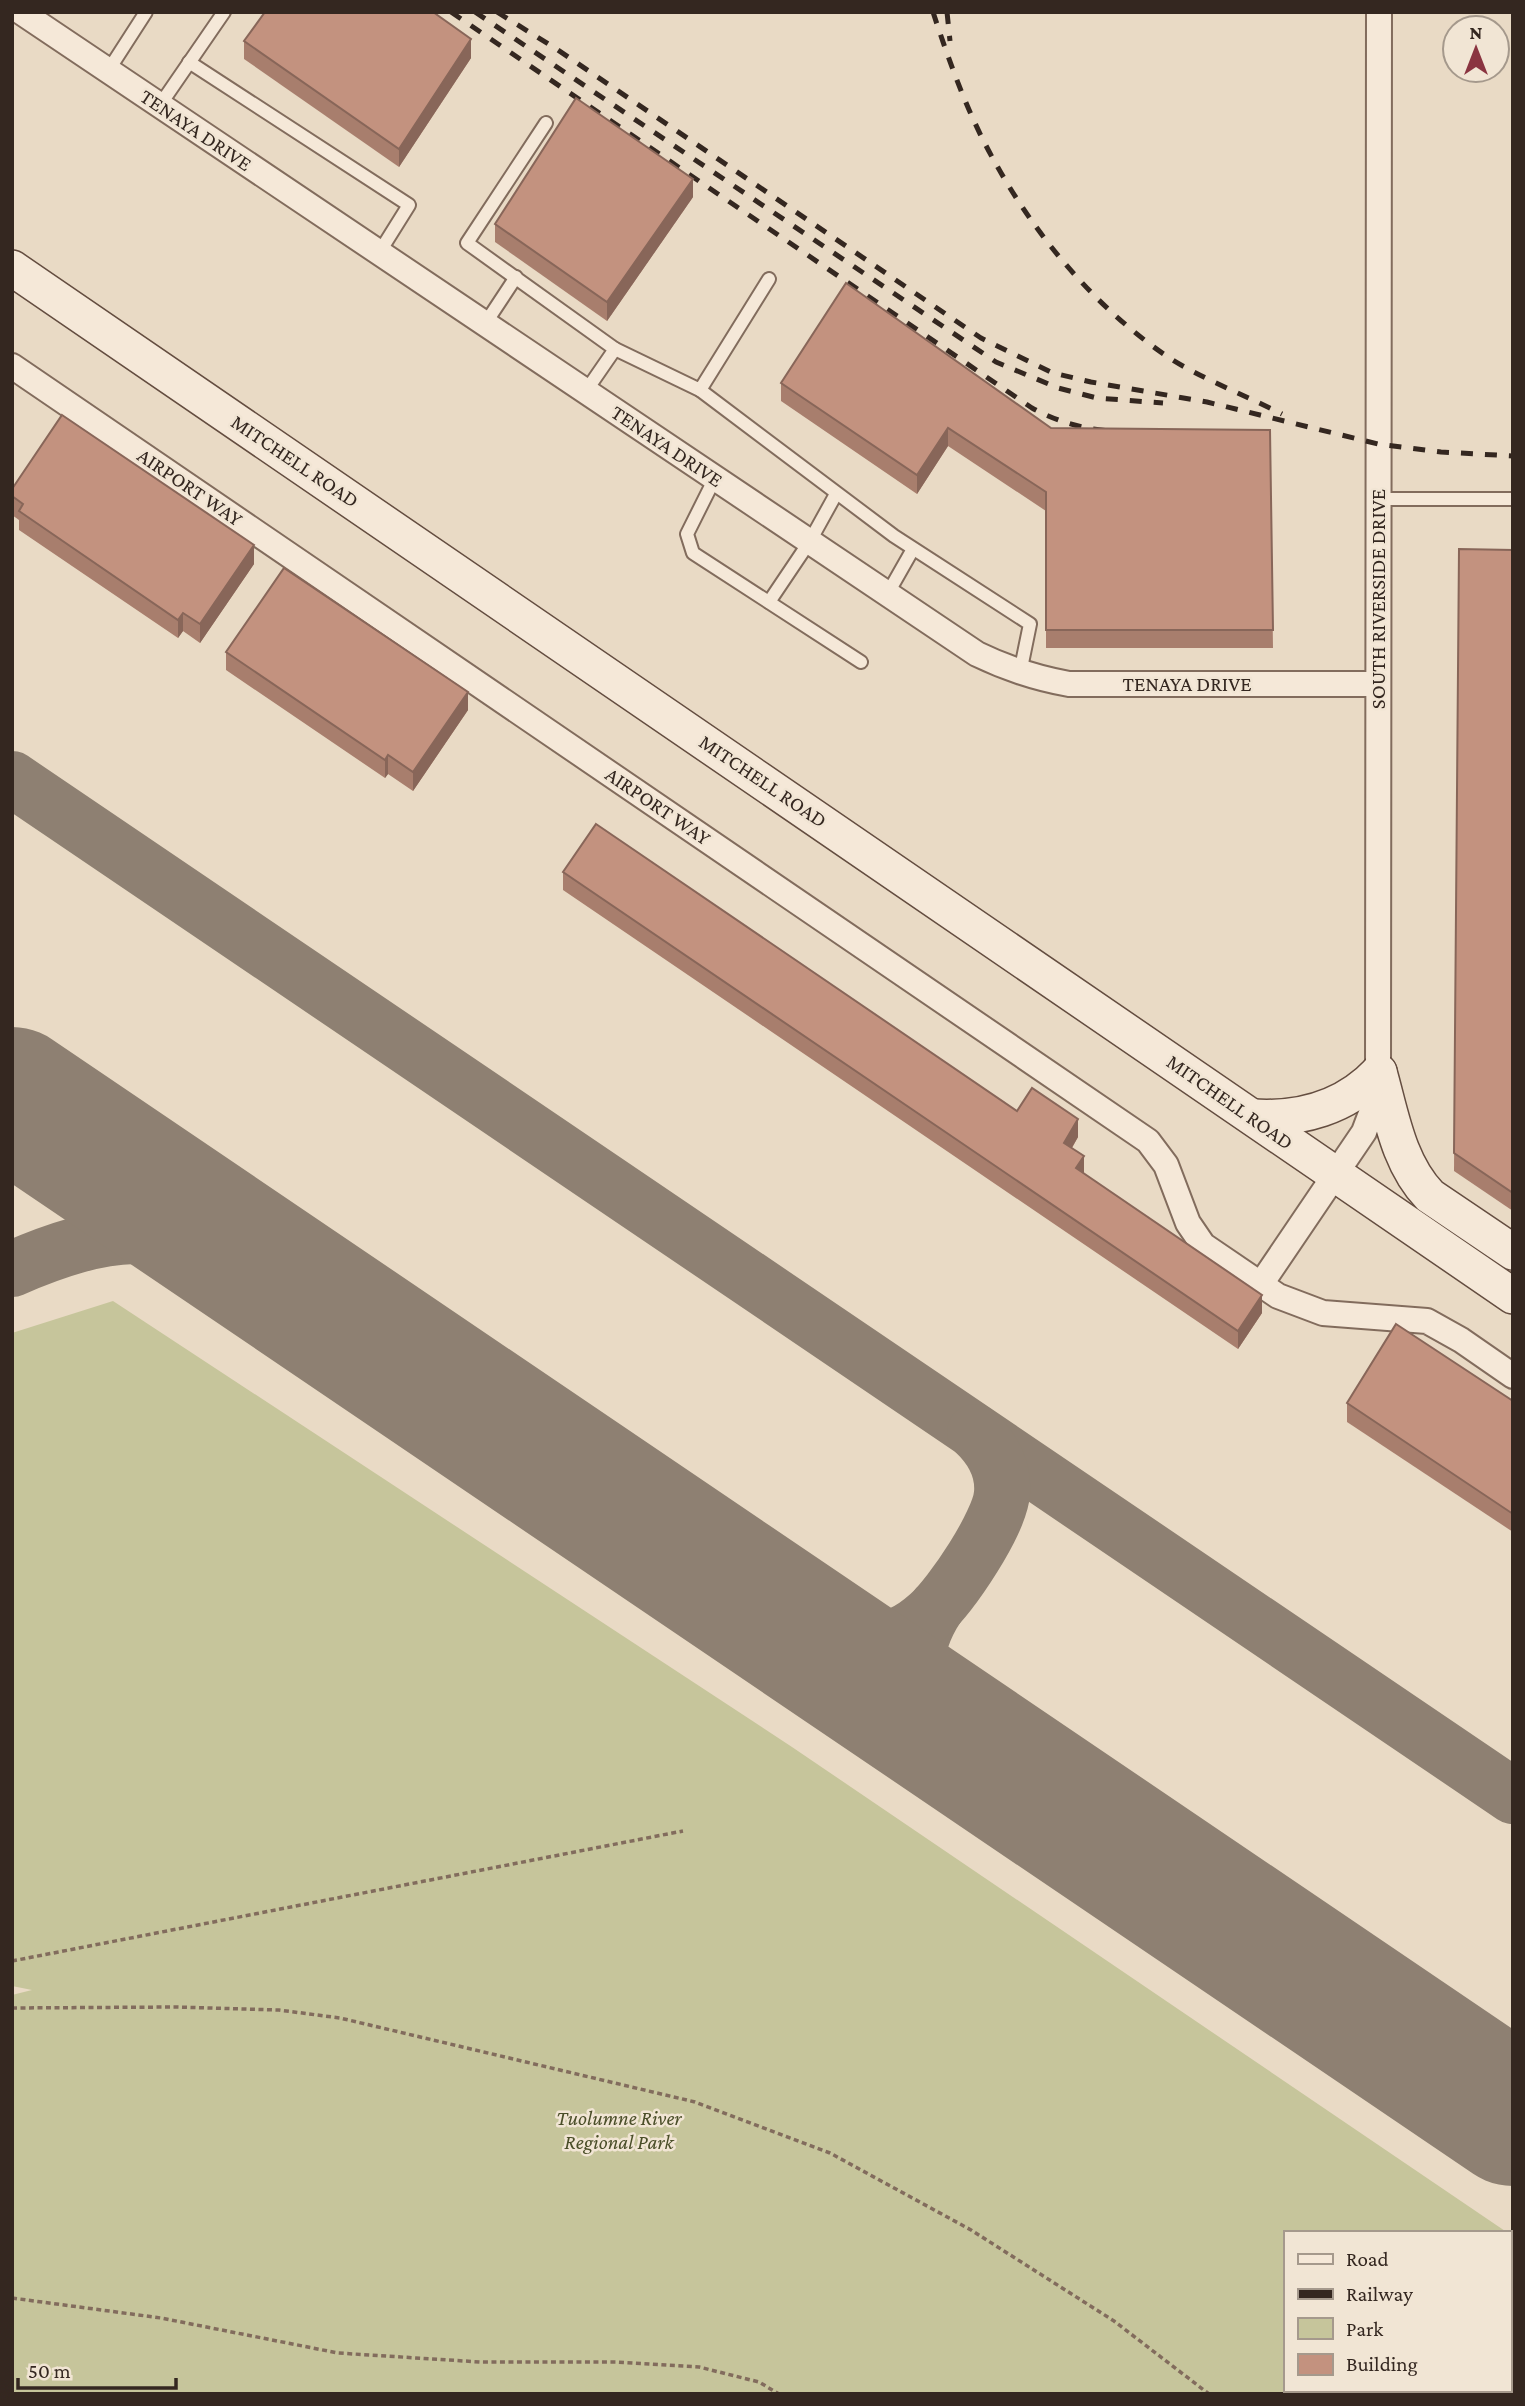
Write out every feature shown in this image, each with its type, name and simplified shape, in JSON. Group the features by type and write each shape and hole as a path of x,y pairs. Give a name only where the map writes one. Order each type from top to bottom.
{"main road":[{"name":"MITCHELL ROAD","path":"12,268 1513,1296"},
{"path":"1253,1117 1294,1116 1332,1106 1358,1091 1379,1072 1401,1149 1420,1186 1430,1196 1513,1252"}],"street":[{"name":"TENAYA DRIVE","path":"21,12 977,654 1020,673 1069,684 1377,684"},
{"name":"SOUTH RIVERSIDE DRIVE","path":"1336,1175 1368,1125 1379,1072 1379,12"},
{"name":"AIRPORT WAY","path":"12,366 1147,1141 1166,1165 1188,1223 1203,1245 1278,1296 1323,1313 1427,1321 1461,1340 1513,1376"},
{"path":"1261,1284 1336,1175"}],"lane":[{"path":"108,71 146,12"},
{"path":"160,105 224,12"},
{"path":"189,62 409,205 379,253"},
{"path":"546,123 467,243 615,349 700,390 913,549 1030,624 1020,673"},
{"path":"485,324 516,277"},
{"path":"700,390 769,279"},
{"path":"586,391 615,349"},
{"path":"715,478 687,534 693,553 861,662"},
{"path":"769,602 810,541 836,494"},
{"path":"1378,499 1513,499"},
{"path":"888,593 913,549"}],"path":[{"path":"12,1961 683,1831"},
{"path":"12,2008 279,2010 340,2018 695,2102 830,2153 971,2230 1114,2321 1209,2394"},
{"path":"12,2298 161,2318 338,2353 480,2362 616,2362 699,2367 759,2382 779,2394"}],"green space":[{"name":"Tuolumne River Regional Park","path":"113,1301 792,1747 1505,2231 1284,2231 1284,2392 1511,2392 1511,2234 1513,2394 12,2394 12,1995 32,1990 12,1986 12,1333"}],"building":[{"path":"265,12 433,12 471,39 399,149 244,41"},
{"path":"576,98 693,179 607,302 495,224"},
{"path":"846,283 1051,428 1270,430 1273,630 1046,630 1046,492 948,428 917,475 781,383"},
{"path":"62,415 254,545 200,624 183,613 178,620 19,511 23,504 12,496 12,489"},
{"path":"1459,549 1513,550 1513,1193 1454,1153"},
{"path":"284,568 468,692 413,772 388,755 385,760 226,652"},
{"path":"596,824 1017,1111 1032,1088 1078,1119 1064,1143 1084,1156 1076,1168 1262,1295 1238,1331 563,872"},
{"path":"1396,1324 1513,1401 1513,1514 1347,1403"}],"taxiway":[{"path":"12,779 1513,1796"},
{"path":"12,1269 77,1245 134,1236 192,1242 257,1264"},
{"path":"800,1632 849,1644 874,1642 911,1629 939,1605 962,1575 984,1539 993,1522 1002,1493 1001,1475 996,1459 975,1432"},
{"path":"937,1607 921,1640 917,1672 925,1703 948,1732"}],"runway":[{"path":"12,1098 1513,2115"}],"railway":[{"path":"451,12 1032,408 1070,424 1110,431"},
{"path":"475,12 996,362 1058,388 1097,398 1163,403"},
{"path":"497,12 558,50 981,338 1053,373 1207,402 1378,444 1441,452 1513,456"},
{"path":"933,12 961,90 986,146 1030,219 1071,270 1117,317 1168,357 1209,380 1282,414"},
{"path":"947,12 950,41"}]}
